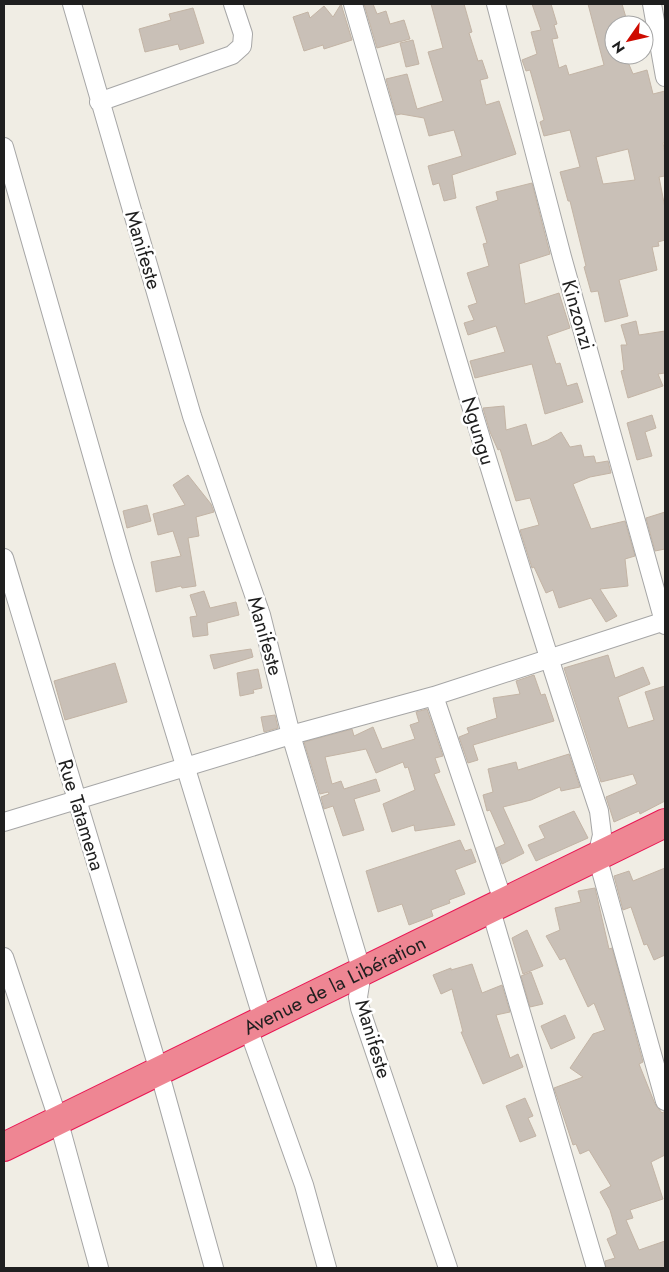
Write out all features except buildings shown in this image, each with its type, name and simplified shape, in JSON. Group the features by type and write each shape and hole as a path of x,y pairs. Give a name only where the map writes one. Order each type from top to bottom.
{"highway":[{"name":"Avenue de la Libération","path":"4,1146 362,972 496,904 665,824"}],"street":[{"name":"Manifeste","path":"72,4 192,416 261,615 291,735 362,972 358,997 360,1008 448,1268"},
{"path":"99,102 232,55 242,46 243,34 233,4"},
{"name":"Ngungu","path":"353,4 441,309 548,660 599,812 602,835 597,856"},
{"name":"Kinzonzi","path":"496,4 562,256 665,622"},
{"path":"652,4 665,77"},
{"path":"4,147 327,1268"},
{"name":"Rue Tatamena","path":"4,558 8,592 76,800 159,1071 214,1268"},
{"path":"4,822 291,735 434,696 665,622"},
{"path":"434,696 496,904 596,1268"},
{"path":"597,856 665,1101"},
{"path":"4,957 58,1119 99,1268"}]}
